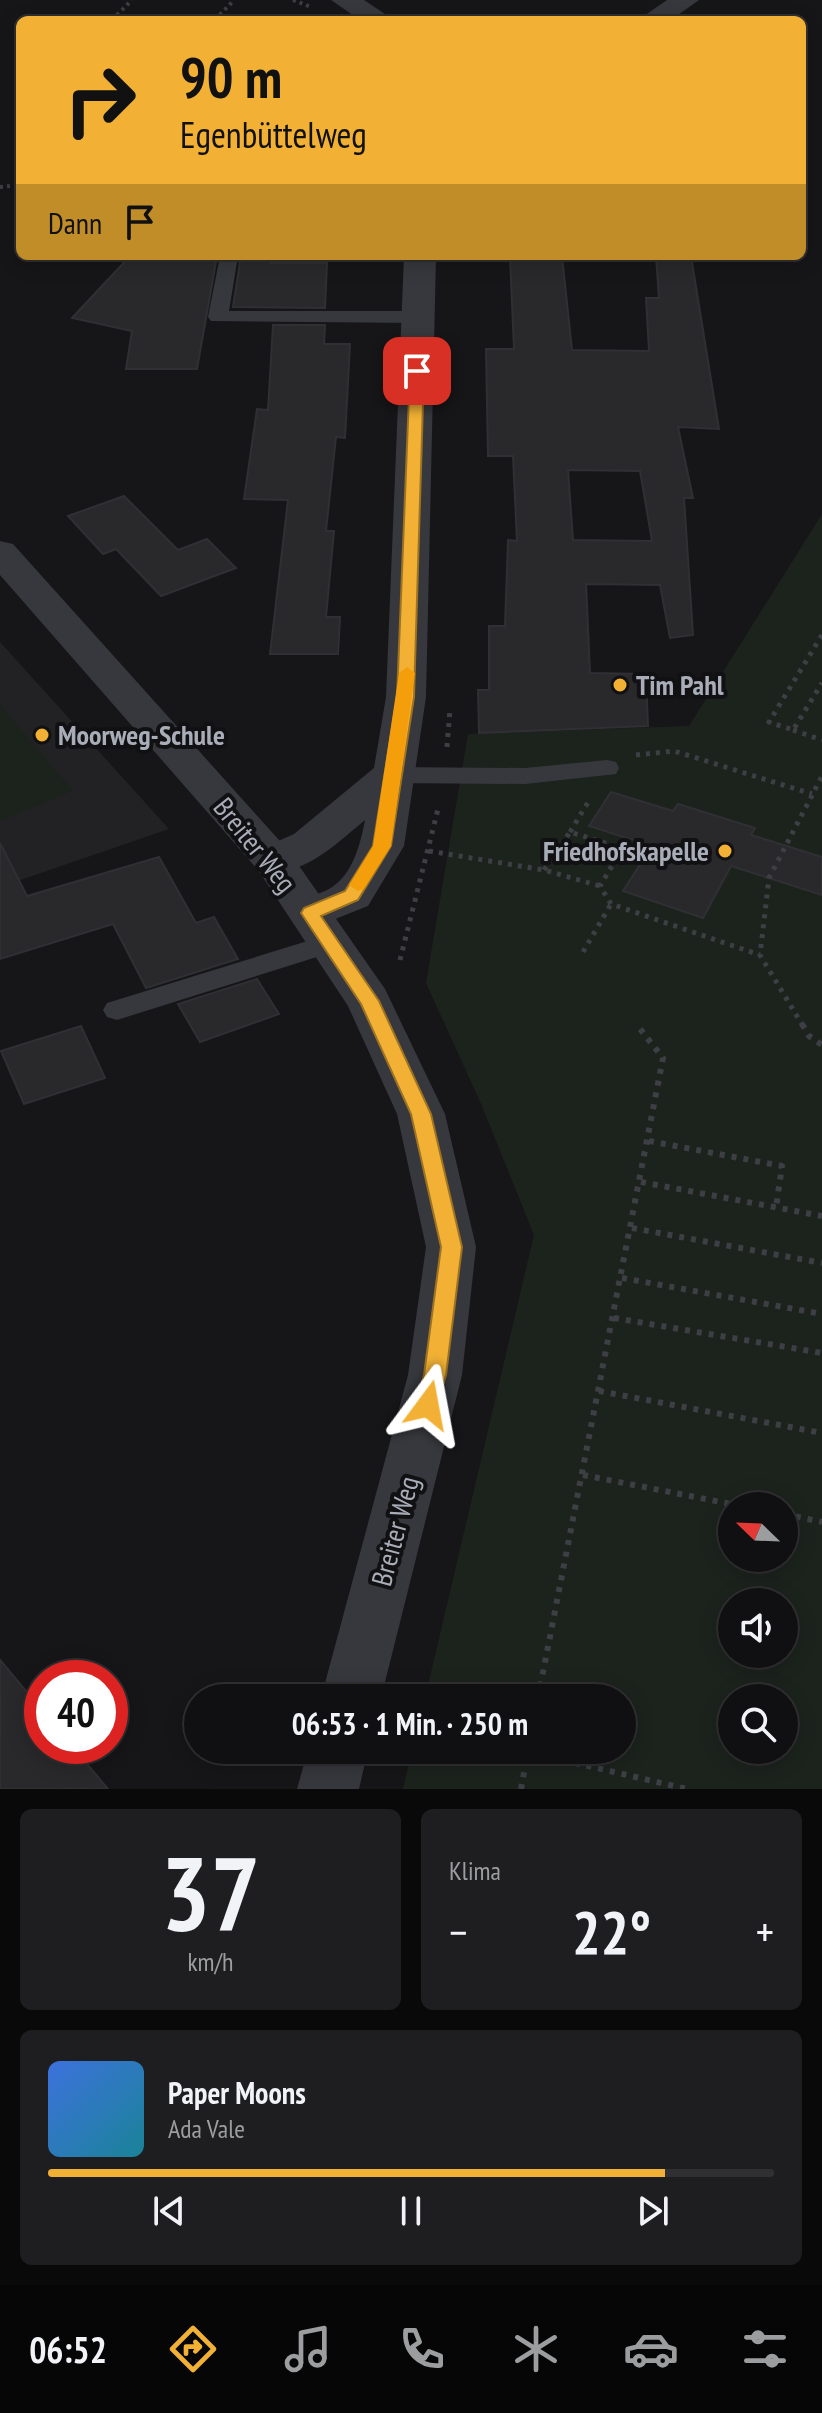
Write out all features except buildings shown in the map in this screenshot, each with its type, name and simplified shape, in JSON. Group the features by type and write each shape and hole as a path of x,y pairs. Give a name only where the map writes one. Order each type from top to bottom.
{"street":[{"path":"344,0 373,16"},
{"path":"659,16 686,0"},
{"path":"320,928 352,895 382,846 406,697 420,260"},
{"name":"Breiter Weg","path":"0,552 273,860 369,1001 421,1114 451,1247 435,1375 355,1684"},
{"path":"273,860 309,844 392,775"},
{"path":"328,1789 334,1764"}],"lane":[{"path":"228,260 218,317 418,317"},
{"path":"392,775 525,776 618,762"},
{"path":"117,1010 320,928"}],"path":[{"path":"116,16 132,0"},
{"path":"219,16 234,0"},
{"path":"822,635 769,722 822,740"},
{"path":"793,730 822,683"},
{"path":"618,762 674,751 812,794"},
{"path":"822,776 769,878 760,955 809,1036 822,1045"},
{"path":"544,870 591,797"},
{"path":"570,832 646,856"},
{"path":"382,846 544,870 600,886 611,904 760,955"},
{"path":"600,886 622,849"},
{"path":"583,952 611,904"},
{"path":"541,1684 663,1058 637,1025"},
{"path":"649,1141 782,1166 776,1208"},
{"path":"641,1182 822,1216"},
{"path":"632,1228 822,1263"},
{"path":"622,1278 822,1314"},
{"path":"614,1318 822,1353"},
{"path":"599,1391 822,1433"},
{"path":"583,1475 718,1501"},
{"path":"798,1517 822,1522"},
{"path":"521,1789 526,1764"},
{"path":"582,1764 687,1789"}],"shaded area":[{"path":"822,514 822,1789 403,1789 409,1764 636,1764 636,1684 428,1684 534,1235 482,1106 426,983 468,734 689,726"},
{"name":"Moorweg-Schule","path":"0,642 169,829 0,887"},
{"path":"0,704 73,791 0,821"}],"slow traffic":[{"path":"358,885 382,846 406,697 407,673"}],"place":[{"name":"Tim Pahl","path":"620,685"},
{"name":"Moorweg-Schule","path":"42,735"},
{"name":"Friedhofskapelle","path":"725,851"}],"route":[{"path":"417,371 406,697 382,846 352,895 310,913 369,1001 421,1114 451,1247 435,1375 428,1405"}]}
